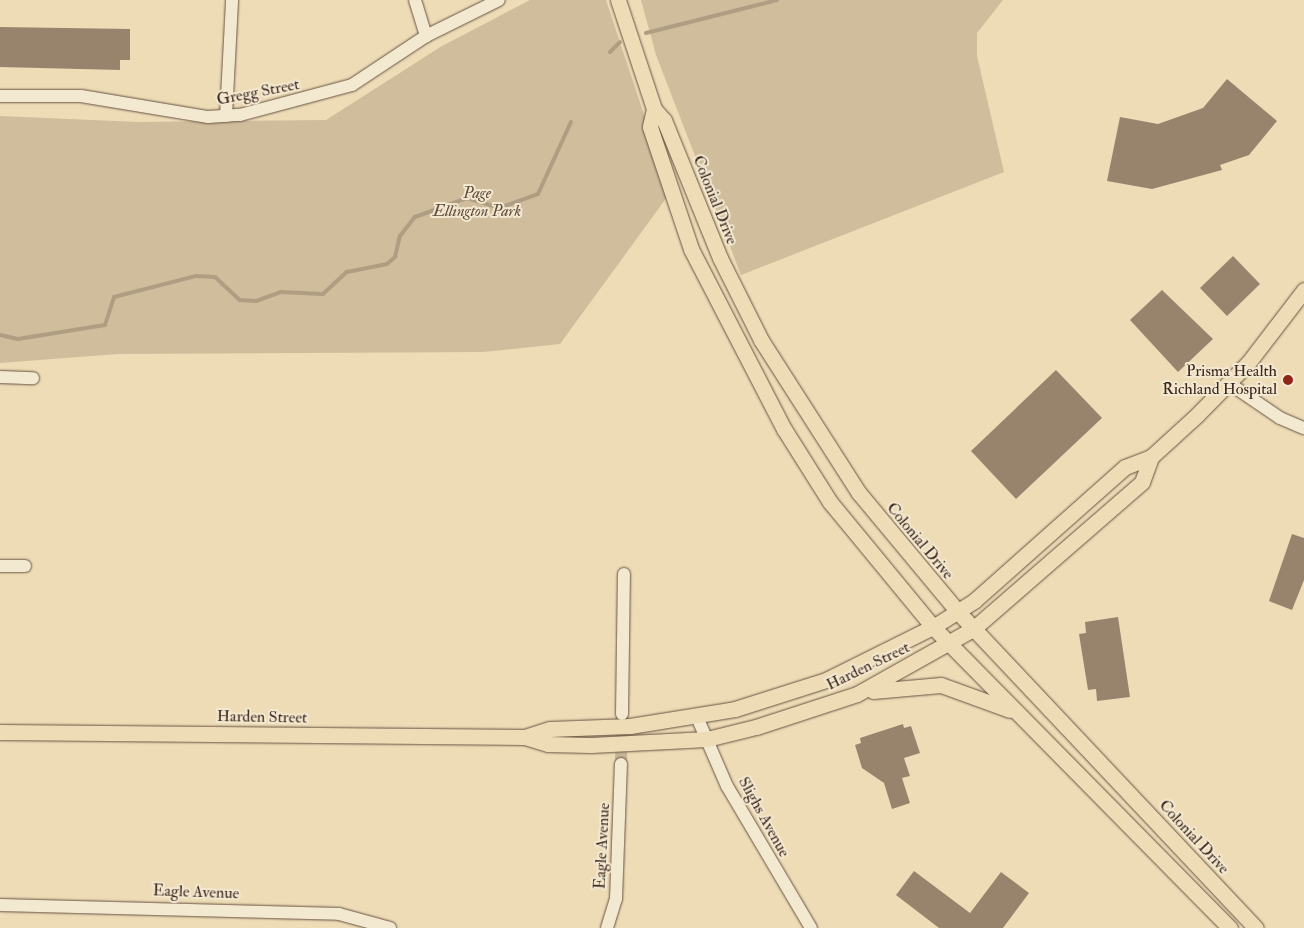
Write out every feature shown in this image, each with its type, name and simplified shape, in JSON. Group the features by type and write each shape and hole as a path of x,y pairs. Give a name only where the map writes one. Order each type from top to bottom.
{"main road":[{"name":"Colonial Drive","path":"618,0 654,109 664,120 720,258 808,418 898,544 973,629 1256,928"},
{"name":"Colonial Drive","path":"654,109 650,127 688,241 784,429 830,502 933,627 1230,928"},
{"name":"Harden Street","path":"524,737 550,729 697,717 826,680 933,627 958,612 1125,466 1151,456 1230,384 1304,290"},
{"name":"Harden Street","path":"0,732 524,737 548,744 591,746 707,739 786,720 857,694 950,644 973,629 1142,482 1151,456"},
{"path":"857,694 910,685 941,685 1019,714"}],"street":[{"path":"226,116 232,0"},
{"path":"415,0 426,36"},
{"name":"Gregg Street","path":"0,96 81,96 208,117 226,116 290,105 352,85 426,36 499,0"},
{"path":"0,378 33,378"},
{"path":"1230,384 1280,418 1304,428"},
{"path":"0,566 25,566"},
{"path":"622,711 624,574"},
{"name":"Slighs Avenue","path":"697,717 759,843 811,928"},
{"name":"Eagle Avenue","path":"606,928 616,899 621,764"},
{"name":"Eagle Avenue","path":"0,905 339,914 362,924 390,928"}],"green space":[{"name":"Page Ellington Park","path":"530,0 606,0 670,193 560,344 483,352 118,354 0,363 0,116 138,122 326,120 442,46"},
{"path":"641,0 1003,0 977,33 977,56 1004,172 741,275 656,55"}],"building":[{"path":"0,27 130,29 130,60 120,60 120,70 0,67"},
{"path":"1227,79 1277,121 1249,155 1220,165 1222,170 1152,189 1107,181 1120,117 1158,124 1203,108"},
{"path":"1233,256 1260,284 1227,316 1200,288"},
{"path":"1162,290 1213,339 1178,372 1130,320"},
{"path":"1056,370 1102,418 1016,499 971,451"},
{"path":"1292,534 1304,538 1304,580 1292,610 1269,601"},
{"path":"1118,617 1130,697 1097,701 1096,689 1088,690 1079,634 1086,633 1085,622"},
{"path":"903,724 904,728 911,726 920,753 904,758 910,776 902,778 910,803 892,809 884,783 862,768 855,745 861,743 860,738"},
{"path":"914,871 970,913 1001,872 1029,893 1003,928 939,928 896,895"}],"waterway":[{"path":"646,33 777,0"},
{"path":"610,52 620,42"},
{"path":"0,335 18,339 105,325 114,297 196,276 215,277 240,300 256,301 281,292 323,294 347,272 387,264 395,257 400,236 415,217 467,198 499,208 538,194 571,122"}],"tunnel":[{"path":"621,764 622,717"}],"place":[{"name":"Prisma Health Richland Hospital","path":"1288,380"}]}
